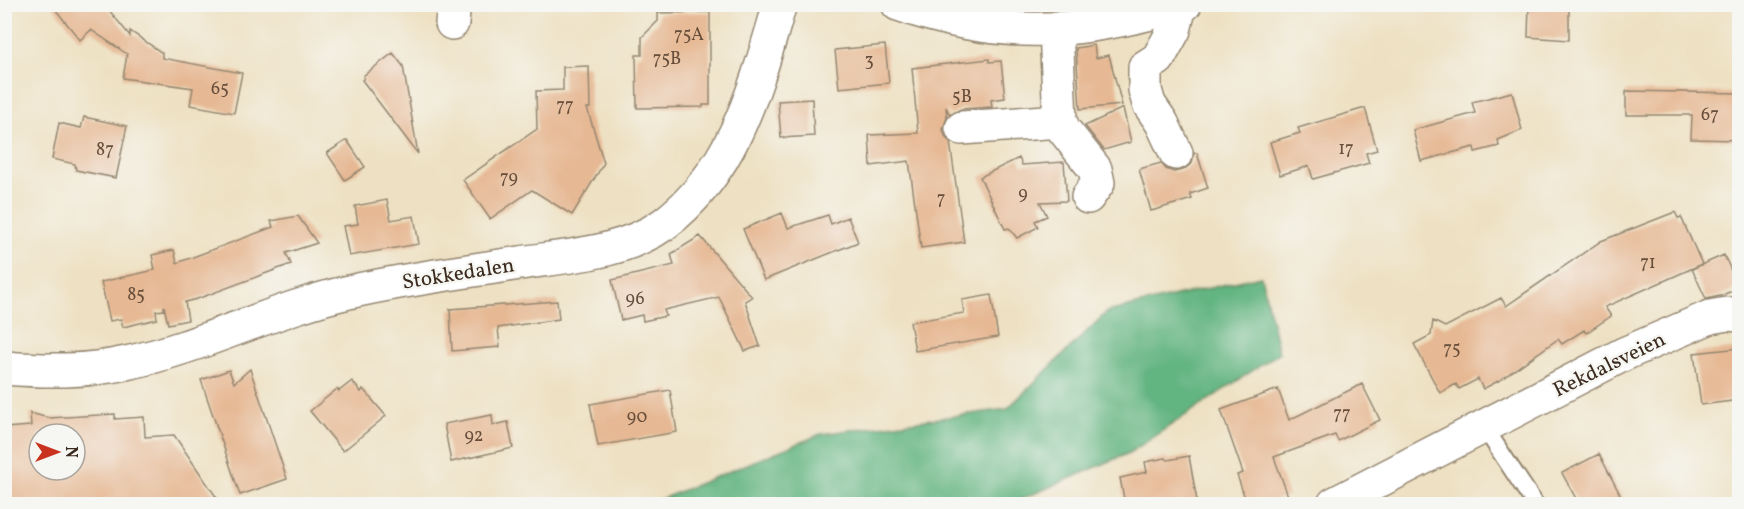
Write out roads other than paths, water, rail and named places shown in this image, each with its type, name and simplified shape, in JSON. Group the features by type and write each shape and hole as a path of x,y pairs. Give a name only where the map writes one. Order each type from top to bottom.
{"street":[{"name":"Stokkedalen","path":"4,368 62,371 124,364 160,355 348,292 596,251 624,244 663,224 698,194 711,177 742,123 780,4"},
{"path":"898,4 924,14 959,22 989,26 1056,28 1099,24 1182,5"},
{"path":"1176,153 1162,123 1149,104 1145,90 1145,67 1158,60 1174,30 1182,5"},
{"path":"1056,28 1060,121 1064,130 1095,169 1098,183 1088,196"},
{"path":"962,128 1060,121"},
{"name":"Rekdalsveien","path":"1334,504 1634,350 1710,317 1727,314 1740,315"}],"lane":[{"path":"1484,426 1535,504"}]}
